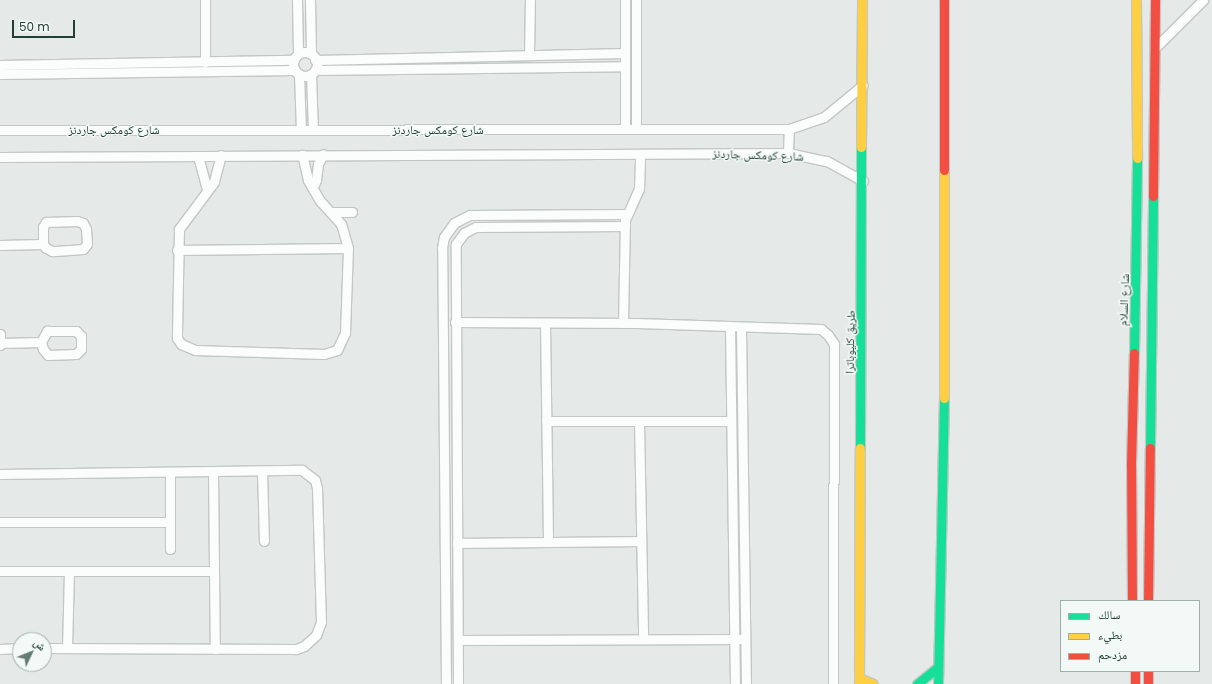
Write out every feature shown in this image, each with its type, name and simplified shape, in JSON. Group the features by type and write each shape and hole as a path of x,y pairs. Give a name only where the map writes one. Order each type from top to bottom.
{"main road":[{"name":"طريق كليوباترا","path":"859,681 858,473 862,347 862,0"},
{"path":"938,684 944,386 944,0"},
{"name":"شارع السلام","path":"1132,600 1131,464 1137,255 1136,0"},
{"name":"شارع السلام","path":"1148,600 1150,256 1155,0"},
{"path":"1137,255 1150,256"},
{"path":"917,684 938,667"},
{"path":"1135,672 1135,684"},
{"path":"1148,672 1148,684"},
{"path":"859,681 873,684"}],"street":[{"path":"205,0 205,62"},
{"path":"297,0 296,65 301,130"},
{"path":"310,0 313,57 313,130"},
{"path":"529,55 530,0"},
{"path":"624,129 625,0"},
{"path":"636,0 636,129"},
{"path":"1155,48 1203,0"},
{"path":"0,74 296,65 313,57 625,53"},
{"path":"0,65 205,62 296,65 313,72 625,66"},
{"name":"شارع كومكس جاردنز","path":"0,130 789,129 824,118 863,85"},
{"path":"788,153 789,129"},
{"name":"شارع كومكس جاردنز","path":"0,157 323,154 788,153 827,161 863,181"},
{"path":"312,187 316,180 318,164 323,154"},
{"path":"623,323 625,226 627,214 639,188 640,154"},
{"path":"222,155 214,182 198,205 182,223 177,250 175,333 181,344 195,350 324,354 337,350 345,334 348,248 341,224 320,201 308,180 302,155"},
{"path":"198,156 208,189"},
{"path":"331,212 352,212"},
{"path":"446,684 442,248 444,237 454,222 470,216 627,214"},
{"path":"0,245 43,244 52,251 81,250 87,244 85,226 77,221 46,222 43,227 43,244"},
{"path":"458,684 454,250 459,238 470,229 625,226"},
{"path":"177,250 348,248"},
{"path":"455,322 623,323 730,328 821,329 828,334 834,344 833,684"},
{"path":"545,322 548,542"},
{"path":"730,328 735,684"},
{"path":"741,328 746,684"},
{"path":"0,340 41,342"},
{"path":"731,409 742,410"},
{"path":"546,421 731,421"},
{"path":"639,421 643,639"},
{"path":"0,474 302,470 314,480 317,488 320,627 311,641 296,649 52,648"},
{"path":"262,471 264,541"},
{"path":"170,472 170,549"},
{"path":"213,472 216,649"},
{"path":"0,522 170,522"},
{"path":"457,543 641,541"},
{"path":"0,570 214,571"},
{"path":"67,648 69,571"},
{"path":"458,640 746,639"},
{"path":"0,649 12,648"}],"traffic: fast":[{"path":"860,448 861,147"},
{"path":"1134,353 1137,158"},
{"path":"1150,448 1153,196"},
{"path":"938,684 944,398"},
{"path":"917,684 938,667"}],"traffic: slow":[{"path":"861,147 862,0"},
{"path":"1136,0 1137,158"},
{"path":"944,170 944,398"},
{"path":"859,684 860,448"},
{"path":"859,678 873,684"}],"traffic: jam":[{"path":"944,0 944,170"},
{"path":"1153,196 1155,0"},
{"path":"1132,600 1131,464 1134,353"},
{"path":"1148,600 1150,448"},
{"path":"1135,672 1135,684"},
{"path":"1148,672 1148,684"}]}
